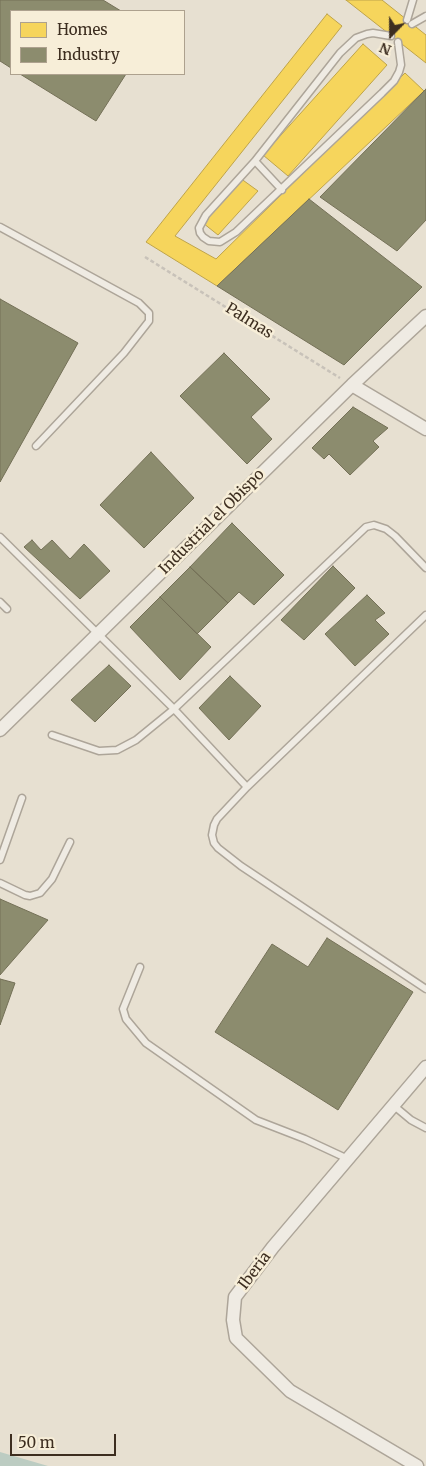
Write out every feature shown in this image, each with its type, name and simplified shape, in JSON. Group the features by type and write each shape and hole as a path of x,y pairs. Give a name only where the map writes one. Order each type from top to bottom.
{"street":[{"name":"Industrial el Obispo","path":"0,730 352,385 426,316"},
{"path":"352,385 426,429"},
{"name":"Iberia","path":"417,1466 290,1391 236,1338 233,1320 236,1297 273,1247 426,1067"}],"lane":[{"path":"413,0 410,22 426,16"},
{"path":"391,36 373,33 356,38 340,53 255,161 201,224 200,233 203,237 214,242 226,239 282,190 394,81 401,65 398,42"},
{"path":"255,161 282,190"},
{"path":"0,227 140,303 149,313 148,322 142,331 36,446"},
{"path":"52,735 90,749 107,751 117,750 136,740 174,708 366,527 374,525 386,529 426,568"},
{"path":"0,537 174,708 248,787"},
{"path":"0,602 6,609"},
{"path":"426,615 248,787 217,819 212,835 214,843 218,848 241,866 426,989"},
{"path":"0,860 22,798"},
{"path":"0,883 25,895 30,896 40,893 52,879 70,842"},
{"path":"140,967 123,1009 126,1019 146,1043 256,1120 305,1139 348,1159"},
{"path":"394,1106 411,1120 426,1128"}],"path":[{"name":"Palmas","path":"145,257 352,385"}],"shaded area":[{"path":"0,1452 48,1466 0,1466"}],"building: Homes":[{"path":"346,0 382,0 426,35 426,63"},
{"path":"327,14 342,26 175,236 216,259 405,73 424,91 217,286 146,242"},
{"path":"363,44 387,65 288,176 263,155"},
{"path":"240,178 258,191 218,235 203,223"}],"building: Industry":[{"path":"0,0 103,0 119,10 10,10 10,67 0,61"},
{"path":"22,75 125,75 96,121"},
{"path":"426,89 426,220 397,251 320,197"},
{"path":"309,199 422,287 344,365 217,286"},
{"path":"0,299 78,343 0,482"},
{"path":"224,353 270,399 251,417 272,439 247,464 180,396"},
{"path":"353,407 388,428 373,441 379,447 350,475 329,454 324,459 312,448"},
{"path":"151,452 194,498 144,548 100,505"},
{"path":"232,523 284,575 254,605 239,592 228,603 190,567"},
{"path":"32,540 41,550 52,540 70,559 84,544 110,571 80,599 24,547"},
{"path":"333,566 355,588 304,640 281,620"},
{"path":"190,567 228,603 197,634 160,597"},
{"path":"367,595 385,613 375,620 389,634 355,666 325,634"},
{"path":"160,597 211,647 180,680 130,627"},
{"path":"109,665 131,686 95,722 71,700"},
{"path":"230,676 261,706 229,740 199,708"},
{"path":"0,899 48,920 0,975"},
{"path":"327,938 413,992 338,1110 215,1032 272,944 308,967"},
{"path":"0,979 15,983 0,1025"}]}
